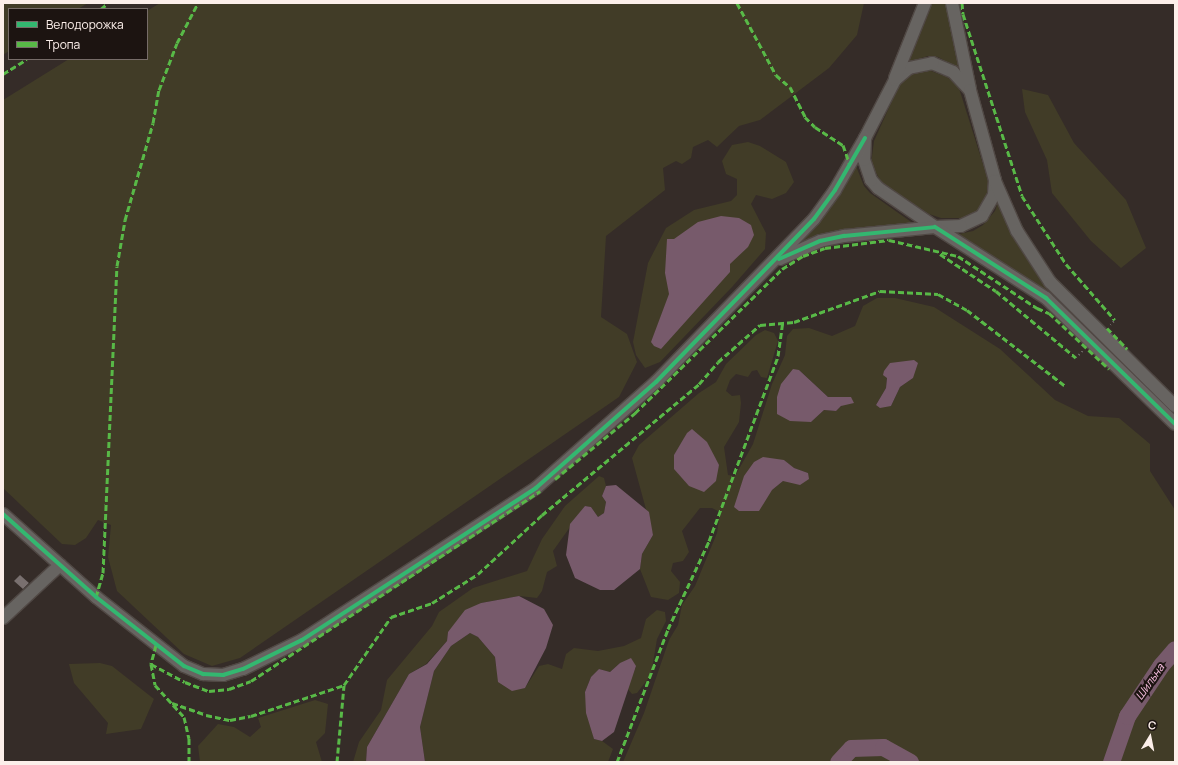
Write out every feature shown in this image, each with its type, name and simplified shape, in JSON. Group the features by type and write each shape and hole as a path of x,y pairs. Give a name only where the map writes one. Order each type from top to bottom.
{"street":[{"path":"3,514 96,597 184,666 203,674 223,675 243,669 302,640 536,488 656,382 814,219 835,190 865,138 895,80 925,3"},
{"path":"952,3 970,90 995,180 1017,231 1032,258 1050,282 1175,406"},
{"path":"895,80 909,68 932,63 953,72 970,90"},
{"path":"865,138 864,160 870,180 878,188 935,227 1046,298 1175,424"},
{"path":"770,264 794,251 844,236 935,227 961,226 982,216 994,195 995,180"},
{"path":"3,618 60,565"}],"path":[{"path":"1107,328 1116,320"},
{"path":"1076,358 1086,346"}],"shaded area":[{"path":"3,3 88,3 80,8 8,8 8,52 3,55"},
{"path":"160,3 864,3 857,35 829,68 760,120 739,126 717,147 708,140 693,147 691,158 682,164 676,161 663,168 665,190 606,236 601,317 627,334 637,362 619,397 240,658 212,666 184,654 117,591 108,557 111,525 98,520 86,538 75,545 62,544 3,488 3,100 67,60 148,60 148,10"},
{"path":"931,3 946,3 960,69 938,57 928,56 908,62"},
{"path":"926,69 947,77 958,85 988,180 989,188 981,207 973,214 962,218 941,218 929,214 882,183 871,164 874,141 900,83 914,72"},
{"path":"1022,89 1048,95 1074,143 1126,200 1146,248 1121,268 1091,241 1052,193 1047,160 1025,112"},
{"path":"748,142 760,146 786,162 794,182 786,193 772,199 756,195 751,204 766,233 765,249 732,287 660,362 645,368 636,355 633,342 648,263 666,228 694,210 731,201 737,195 737,179 726,174 722,161 732,145"},
{"path":"856,166 864,186 870,193 914,224 865,227 801,242 819,221"},
{"path":"998,202 1028,261 1054,296 959,234 973,231 983,225 995,211"},
{"path":"721,216 739,218 751,225 754,235 748,247 730,264 730,272 661,349 654,346 651,342 669,294 665,273 667,239 674,239 698,222"},
{"path":"877,298 895,298 934,307 1000,349 1055,400 1088,416 1119,418 1150,444 1150,471 1175,510 1175,762 623,762 644,713 669,640 678,625 682,605 695,586 717,533 720,512 712,508 700,508 682,531 689,552 683,561 673,563 671,571 680,582 679,593 668,600 651,597 640,569 642,554 653,535 632,458 639,445 699,393 716,382 726,364 756,335 765,330 774,333 778,341 767,378 761,377 757,370 752,371 748,377 736,374 730,380 726,391 732,396 740,395 741,403 739,422 724,447 728,475 735,476 753,444 772,384 785,355 787,336 793,329 809,328 832,336 855,326 863,306","holes":["799,370 828,397 851,397 836,411 824,410 811,422","887,378 913,378 900,387 891,406 876,405 886,388","680,448 719,465 715,474 674,455","784,460 793,468 808,473 783,481 772,490"]},
{"path":"914,360 918,363 913,378 900,387 891,406 880,408 876,405 886,388 887,378 883,375 890,363"},
{"path":"793,369 799,370 828,397 851,397 854,403 841,406 836,411 824,410 811,422 790,421 777,414 777,397 781,384"},
{"path":"692,429 707,442 719,465 716,481 704,492 689,486 674,469 674,455 687,433"},
{"path":"763,457 784,460 794,468 808,473 809,479 800,485 783,481 772,490 759,511 739,511 734,507 744,476 754,462"},
{"path":"599,476 604,478 606,486 602,496 606,502 604,513 598,517 591,507 585,506 553,551 557,566 547,572 542,591 537,598 519,596 481,603 448,632 447,641 426,664 409,674 367,747 366,762 353,762 359,742 381,710 387,680 432,626 439,612 473,588 527,571 542,539 565,506"},
{"path":"616,485 649,512 653,535 642,554 640,569 614,590 600,590 575,578 566,555 570,524 585,506 591,507 598,517 604,513 606,502 602,496 606,486"},
{"path":"519,596 544,609 553,625 546,648 525,688 512,691 498,682 495,657 478,637 470,633 451,646 434,671 420,727 425,762 366,762 367,747 409,674 427,664 447,641 448,632 465,610 481,603"},
{"path":"657,610 665,612 666,621 657,639 651,675 637,693 632,694 627,688 636,667 620,663 610,672 599,669 591,677 585,692 594,739 602,741 613,749 608,762 425,762 420,727 434,671 451,646 470,633 478,637 495,657 496,666 525,688 539,666 548,664 562,669 566,654 574,648 598,651 624,646 641,638 646,619"},
{"path":"631,658 636,666 614,732 602,741 594,739 586,713 585,692 591,677 599,669 610,672 620,663"},
{"path":"100,663 112,666 154,699 141,729 106,734 108,723 74,683 69,664"},
{"path":"315,700 328,704 325,733 316,742 322,762 200,762 198,746 218,724 234,727 250,737 261,727 258,718"}],"building":[{"path":"20,575 29,583 23,589 14,581"}],"waterway":[{"name":"Шильна","path":"1111,762 1127,716 1161,665 1175,649"},
{"name":"Шильна","path":"838,762 851,748 883,747 910,762"}],"marked path":[{"path":"102,8 108,3"},
{"path":"96,597 103,573 117,266 125,220 153,123 159,90 177,43 198,3"},
{"path":"737,3 776,75 790,87 805,117 815,127 843,145 850,165"},
{"path":"962,3 963,14 1022,196 1066,264 1115,320"},
{"path":"3,74 25,60"},
{"path":"555,479 635,413 782,269 803,256 825,248 889,240 958,256 1037,308 1049,313 1109,369"},
{"path":"940,254 996,291 1076,358"},
{"path":"172,703 206,715 230,720 251,716 344,685 391,617 432,603 478,574 542,515 699,384 718,362 760,325 794,322 880,291 938,294 967,310 1064,385"},
{"path":"617,762 668,629 709,541 778,356 783,322"},
{"path":"1107,328 1127,349"},
{"path":"151,664 185,682 209,691 229,689 251,681 540,491"},
{"path":"156,645 151,664 155,685 184,717 189,738 189,762"},
{"path":"337,762 344,685"}],"cycle path":[{"path":"3,514 96,597 184,666 203,674 223,675 243,669 302,640 536,488 656,382 814,219 835,190 865,138"},
{"path":"779,259 820,241 844,236 935,227 1046,298 1175,424"}]}
